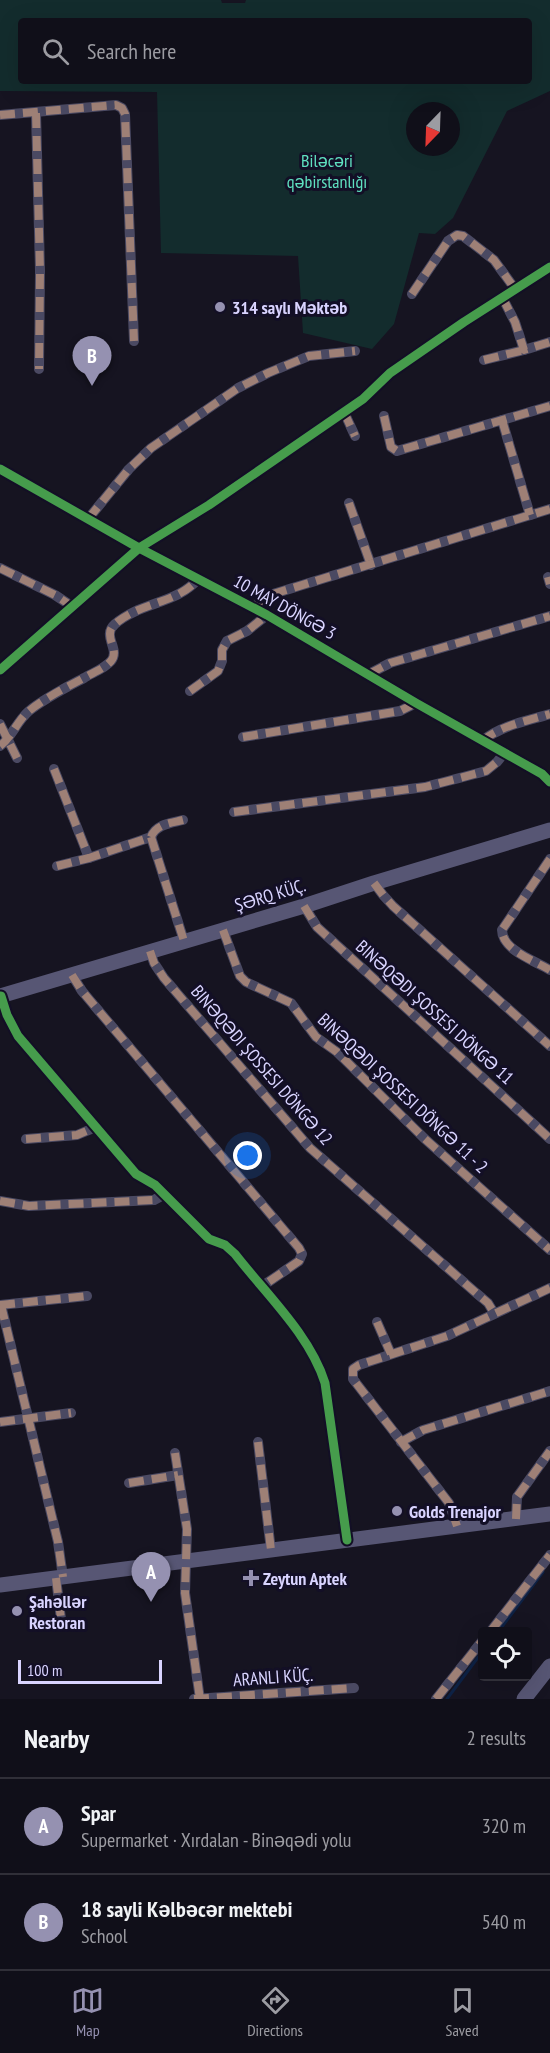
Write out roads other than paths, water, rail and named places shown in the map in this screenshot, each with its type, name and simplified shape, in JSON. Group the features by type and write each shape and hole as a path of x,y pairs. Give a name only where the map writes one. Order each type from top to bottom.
{"street":[{"path":"0,115 116,105 122,108 125,114 134,341"},
{"path":"36,113 40,271 39,369"},
{"path":"412,294 448,241 457,235 463,236 494,260 515,289"},
{"path":"0,670 139,548 209,505 344,412 390,373 550,267"},
{"path":"502,297 515,322 524,350"},
{"path":"484,360 550,342"},
{"path":"88,519 129,469 152,448 238,388 309,356 355,351"},
{"path":"384,416 391,447 397,451 550,406"},
{"path":"344,412 355,436"},
{"path":"502,420 530,515"},
{"name":"10 MAY DÖNGƏ 3","path":"0,469 139,548 267,615 416,703 547,774"},
{"path":"348,503 371,564"},
{"path":"254,608 261,600 273,594 550,509"},
{"path":"0,568 55,595 73,607"},
{"path":"0,746 29,711 64,688 108,664 114,658 114,650 109,637 114,624 142,608 183,593 198,579"},
{"path":"190,691 218,670 222,661 222,650 227,641 247,631 267,615"},
{"path":"369,674 390,663 550,616"},
{"path":"243,737 400,711 416,703"},
{"path":"483,741 490,735 510,726 550,714"},
{"path":"0,724 17,758"},
{"path":"234,812 425,787 486,771 505,752"},
{"path":"54,769 89,858"},
{"path":"183,820 158,827 153,831 151,837 184,941"},
{"name":"ŞƏRQ KÜÇ.","path":"1,996 550,830"},
{"path":"57,866 151,837"},
{"path":"550,859 502,930 502,936 510,945 550,970"},
{"path":"374,882 393,906 550,1046"},
{"name":"BINƏQƏDI ŞOSSESI DÖNGƏ 11","path":"303,906 317,927 550,1139"},
{"name":"BINƏQƏDI ŞOSSESI DÖNGƏ 11 - 2","path":"223,930 240,976 246,982 291,1003 316,1037 337,1052 425,1139 550,1250"},
{"name":"BINƏQƏDI ŞOSSESI DÖNGƏ 12","path":"150,951 154,963 164,978 310,1148 488,1303 494,1313"},
{"path":"72,975 82,991 299,1248 302,1254 299,1261 261,1287"},
{"path":"1,996 7,1015 18,1036 136,1174 165,1194 208,1239 225,1245 235,1254 304,1339 320,1366 325,1383 347,1540"},
{"path":"26,1139 77,1135 96,1127"},
{"path":"0,1201 29,1206 154,1200 165,1194"},
{"path":"457,1526 449,1503 353,1379 353,1369 447,1336 550,1288"},
{"path":"61,1619 58,1542 1,1305 87,1296"},
{"path":"377,1322 391,1354"},
{"path":"401,1442 423,1430 550,1390"},
{"path":"0,1422 71,1413"},
{"path":"258,1442 271,1550"},
{"path":"516,1519 518,1497 550,1451"},
{"path":"175,1453 187,1529 185,1593 198,1699 354,1688"},
{"path":"129,1483 178,1475"},
{"path":"0,1585 550,1515"},
{"path":"494,1627 550,1555"},
{"path":"436,1699 478,1647"},
{"path":"524,1699 550,1666"}],"waterway":[{"path":"502,1627 543,1572"},
{"path":"447,1699 478,1657"}],"place":[{"name":"314 saylı Məktəb","path":"220,307"},
{"name":"18 sayli Kəlbəcər mektebi","path":"92,386"},
{"name":"Golds Trenajor","path":"397,1511"},
{"name":"Zeytun Aptek","path":"251,1578"},
{"name":"Spar","path":"151,1602"},
{"name":"Şahəllər Restoran","path":"17,1611"}],"park label":[{"name":"Biləcəri qəbirstanlığı","path":"327,170"}]}
